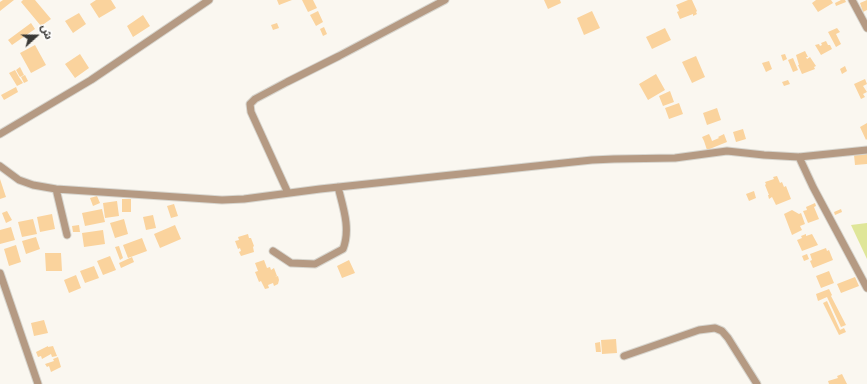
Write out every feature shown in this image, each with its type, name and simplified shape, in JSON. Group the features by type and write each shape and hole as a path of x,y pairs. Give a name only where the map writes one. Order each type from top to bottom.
{"street":[{"path":"0,134 91,80 209,0"},
{"path":"288,193 252,112 250,104 255,99 444,0"},
{"path":"852,0 867,28"},
{"path":"0,166 19,180 33,185 56,189 222,200 244,199 338,187 592,160 676,158 727,151 799,157 867,150"},
{"path":"799,157 813,188 867,288"},
{"path":"273,251 291,262 315,264 343,249 347,235 343,206 338,187"},
{"path":"56,189 67,235"},
{"path":"0,273 38,384"},
{"path":"624,356 699,330 715,328 722,331 728,338 757,384"}],"green space":[{"path":"867,223 867,259 851,225"}],"building":[{"path":"3,0 14,0 0,11 0,2"},
{"path":"23,0 35,0 51,19 41,26 21,2"},
{"path":"96,0 111,0 116,8 99,18 90,4"},
{"path":"277,0 292,0 279,5"},
{"path":"302,0 313,0 317,8 308,12"},
{"path":"544,0 560,0 561,3 548,9"},
{"path":"692,0 697,14 680,19 677,12 679,11 676,5"},
{"path":"816,0 831,0 833,3 818,12 812,3"},
{"path":"845,0 846,2 836,6 835,3"},
{"path":"867,0 867,10 863,12 860,3"},
{"path":"318,11 323,22 316,26 310,15"},
{"path":"592,11 600,28 584,35 577,18"},
{"path":"79,13 86,24 73,33 65,21"},
{"path":"143,15 150,26 133,37 127,26"},
{"path":"31,23 35,29 12,45 8,40"},
{"path":"277,23 279,28 273,30 271,25"},
{"path":"324,27 327,34 323,36 320,29"},
{"path":"665,28 671,40 652,49 646,37"},
{"path":"837,28 840,32 836,34 841,44 836,47 828,32"},
{"path":"826,41 832,49 821,55 815,45 819,44 820,46 822,45 821,43"},
{"path":"35,45 46,65 31,73 20,53"},
{"path":"805,51 808,57 806,57 807,59 810,57 816,66 814,67 815,69 802,74 796,55"},
{"path":"80,54 89,68 75,78 65,64"},
{"path":"785,54 787,59 783,61 781,55"},
{"path":"696,56 705,77 692,83 682,62"},
{"path":"793,58 798,70 793,72 788,60"},
{"path":"769,61 772,69 766,72 762,63"},
{"path":"845,66 847,71 842,74 840,69"},
{"path":"20,67 24,75 20,77 16,70"},
{"path":"15,70 23,83 17,86 9,73"},
{"path":"656,74 665,90 648,100 639,84"},
{"path":"25,75 28,81 24,83 21,77"},
{"path":"865,79 867,84 863,86 867,92 863,94 865,97 861,99 854,84"},
{"path":"788,80 790,84 784,86 782,82"},
{"path":"16,87 18,92 4,100 1,95"},
{"path":"670,91 674,102 663,106 659,96"},
{"path":"679,103 683,114 669,119 665,108"},
{"path":"717,108 721,120 707,125 703,113"},
{"path":"867,123 867,139 866,140 860,127"},
{"path":"743,129 746,139 736,142 733,132"},
{"path":"709,134 711,138 704,141 702,137"},
{"path":"724,134 727,142 707,150 704,141 711,138 712,141"},
{"path":"867,154 867,164 855,165 854,155"},
{"path":"777,176 780,183 782,182 784,187 786,186 791,199 776,205 772,197 769,199 765,182 774,179 773,177"},
{"path":"0,179 6,197 0,199"},
{"path":"754,191 756,198 749,201 746,194"},
{"path":"97,196 100,203 93,206 90,198"},
{"path":"122,199 131,199 131,212 122,212"},
{"path":"117,201 119,216 105,218 103,203"},
{"path":"815,203 816,206 814,207 819,219 808,223 803,211 807,210 806,207"},
{"path":"174,204 178,216 171,218 167,206"},
{"path":"102,209 105,222 85,226 82,213"},
{"path":"841,209 842,212 835,215 834,212"},
{"path":"792,210 799,214 801,213 805,224 800,226 802,230 792,235 784,214"},
{"path":"7,211 12,220 6,223 2,213"},
{"path":"52,214 55,229 40,232 37,217"},
{"path":"153,215 156,228 146,230 143,217"},
{"path":"33,219 37,234 22,237 18,222"},
{"path":"124,219 128,234 115,238 110,223"},
{"path":"79,225 80,232 73,232 72,226"},
{"path":"175,225 181,239 160,248 154,234"},
{"path":"11,227 15,240 0,244 0,230"},
{"path":"103,230 105,244 84,247 82,233"},
{"path":"248,234 254,246 254,252 241,256 239,252 241,251 240,248 238,249 235,241 239,240 238,237"},
{"path":"806,234 806,236 812,234 818,245 802,251 797,240"},
{"path":"36,237 40,249 26,254 22,241"},
{"path":"142,238 147,251 128,258 123,245"},
{"path":"16,245 21,262 9,266 4,249"},
{"path":"119,246 123,258 120,260 115,247"},
{"path":"826,248 827,251 829,250 833,260 813,268 810,261 812,260 810,254"},
{"path":"45,253 61,253 62,271 46,271"},
{"path":"807,254 809,259 804,261 802,256"},
{"path":"110,256 116,270 103,275 97,261"},
{"path":"132,257 134,262 121,268 119,263"},
{"path":"264,260 267,268 270,267 271,270 274,268 277,276 275,277 278,276 279,280 278,284 274,286 273,283 268,285 269,288 265,289 261,281 259,282 255,272 258,271 255,263"},
{"path":"349,260 355,273 342,278 337,266"},
{"path":"94,266 99,278 85,283 80,271"},
{"path":"829,271 834,283 821,288 816,276"},
{"path":"76,275 81,288 69,293 64,280"},
{"path":"855,277 859,286 841,293 837,284"},
{"path":"829,289 846,325 841,327 827,297 818,301 816,294"},
{"path":"827,301 840,330 844,328 846,332 839,335 823,303"},
{"path":"44,320 48,333 34,336 31,323"},
{"path":"616,339 617,353 602,354 601,340"},
{"path":"600,342 601,352 596,352 595,343"},
{"path":"48,346 53,346 57,356 52,357 51,354 42,359 41,356 38,357 36,352"},
{"path":"58,357 61,367 51,372 49,366 47,367 45,364 54,361 53,359"},
{"path":"842,374 847,384 829,384 828,381 838,378 837,376"}]}
